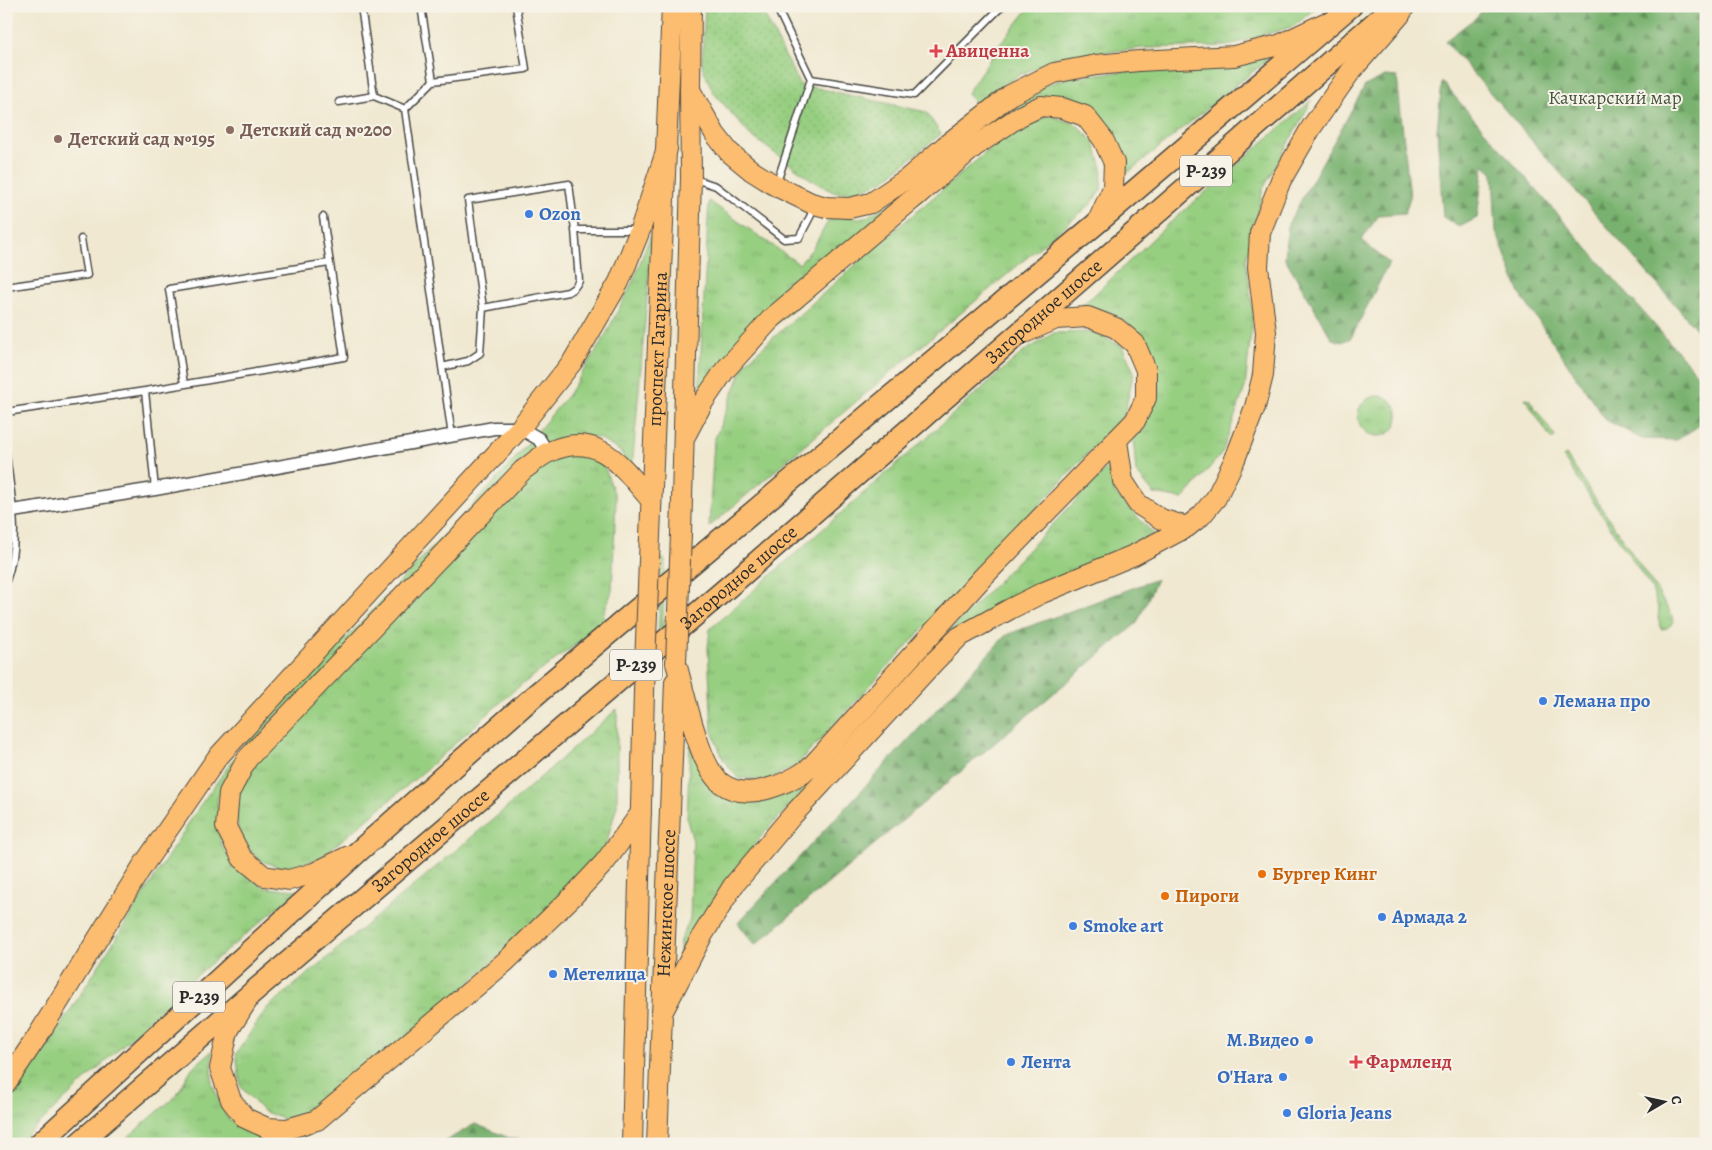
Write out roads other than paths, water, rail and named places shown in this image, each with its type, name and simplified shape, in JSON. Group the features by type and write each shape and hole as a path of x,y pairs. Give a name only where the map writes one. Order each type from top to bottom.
{"highway":[{"name":"Загородное шоссе","path":"78,1144 253,992 741,576 1394,6"},
{"name":"Загородное шоссе","path":"39,1144 360,850 533,697 1097,223 1344,12"}],"main road":[{"name":"проспект Гагарина","path":"644,692 672,6"},
{"name":"проспект Гагарина","path":"676,663 691,178 691,6"},
{"path":"661,1015 702,936 733,886 791,817 959,637 1018,605 1134,555 1187,527 1201,516 1216,498 1235,459 1255,407 1262,375 1266,332 1258,267 1260,233 1281,180 1311,128 1351,70 1400,15 1405,6"},
{"path":"690,90 728,152 752,171 776,186 810,203 826,207 849,208 871,204 908,178 1010,95 1054,73 1096,65 1234,56 1279,45 1344,12"},
{"path":"684,438 702,402 725,370 771,318 974,147 1020,116 1041,106 1062,108 1085,116 1103,139 1114,164 1113,188 1097,223"},
{"path":"6,1083 37,1037 142,867 216,758 520,428 573,361 619,282 640,230 667,149"},
{"path":"676,663 697,740 709,767 720,783 734,790 769,790 794,779 810,768 983,577 1136,421 1146,398 1146,370 1135,344 1116,328 1088,317 1056,319 1017,336"},
{"path":"1117,441 1123,481 1138,504 1161,519 1187,527"},
{"path":"360,850 314,873 298,878 289,880 264,876 242,858 226,827 229,792 247,759 524,470 547,452 563,446 579,444 596,448 614,458 651,500"},
{"name":"Нежинское шоссе","path":"656,1144 676,663"},
{"name":"Нежинское шоссе","path":"632,1144 644,692"},
{"path":"253,992 228,1031 220,1068 231,1100 245,1118 267,1128 287,1129 317,1120 505,962 605,862 641,813"}],"street":[{"path":"10,511 156,489 494,428 520,428 539,439 547,452"}],"lane":[{"path":"361,6 374,96"},
{"path":"421,6 433,81"},
{"path":"405,109 433,81 526,68 516,6"},
{"path":"776,6 810,79 776,186"},
{"path":"810,79 914,95 1002,6"},
{"path":"339,102 374,96 405,109"},
{"path":"405,109 452,436"},
{"path":"691,178 716,186 784,239 800,238 811,215 810,203"},
{"path":"442,367 468,361 480,354 483,308 468,200 568,184 575,230 579,281 568,292 483,308"},
{"path":"6,412 145,391 344,357 323,217"},
{"path":"575,230 640,230"},
{"path":"6,287 87,275 81,239"},
{"path":"184,384 169,289 330,263"},
{"path":"145,391 156,489"},
{"path":"6,454 12,564 6,581"}],"place":[{"name":"Авиценна","path":"936,51"},
{"name":"Детский сад №200","path":"230,130"},
{"name":"Детский сад №195","path":"58,139"},
{"name":"Ozon","path":"529,214"},
{"name":"Лемана про","path":"1543,701"},
{"name":"Бургер Кинг","path":"1262,874"},
{"name":"Пироги","path":"1165,896"},
{"name":"Армада 2","path":"1382,917"},
{"name":"Smoke art","path":"1073,926"},
{"name":"Метелица","path":"553,974"},
{"name":"М.Видео","path":"1309,1040"},
{"name":"Лента","path":"1011,1062"},
{"name":"Фармленд","path":"1356,1062"},
{"name":"O'Hara","path":"1283,1077"},
{"name":"Gloria Jeans","path":"1287,1113"}],"park label":[{"name":"Качкарский мар","path":"1615,98"}]}
